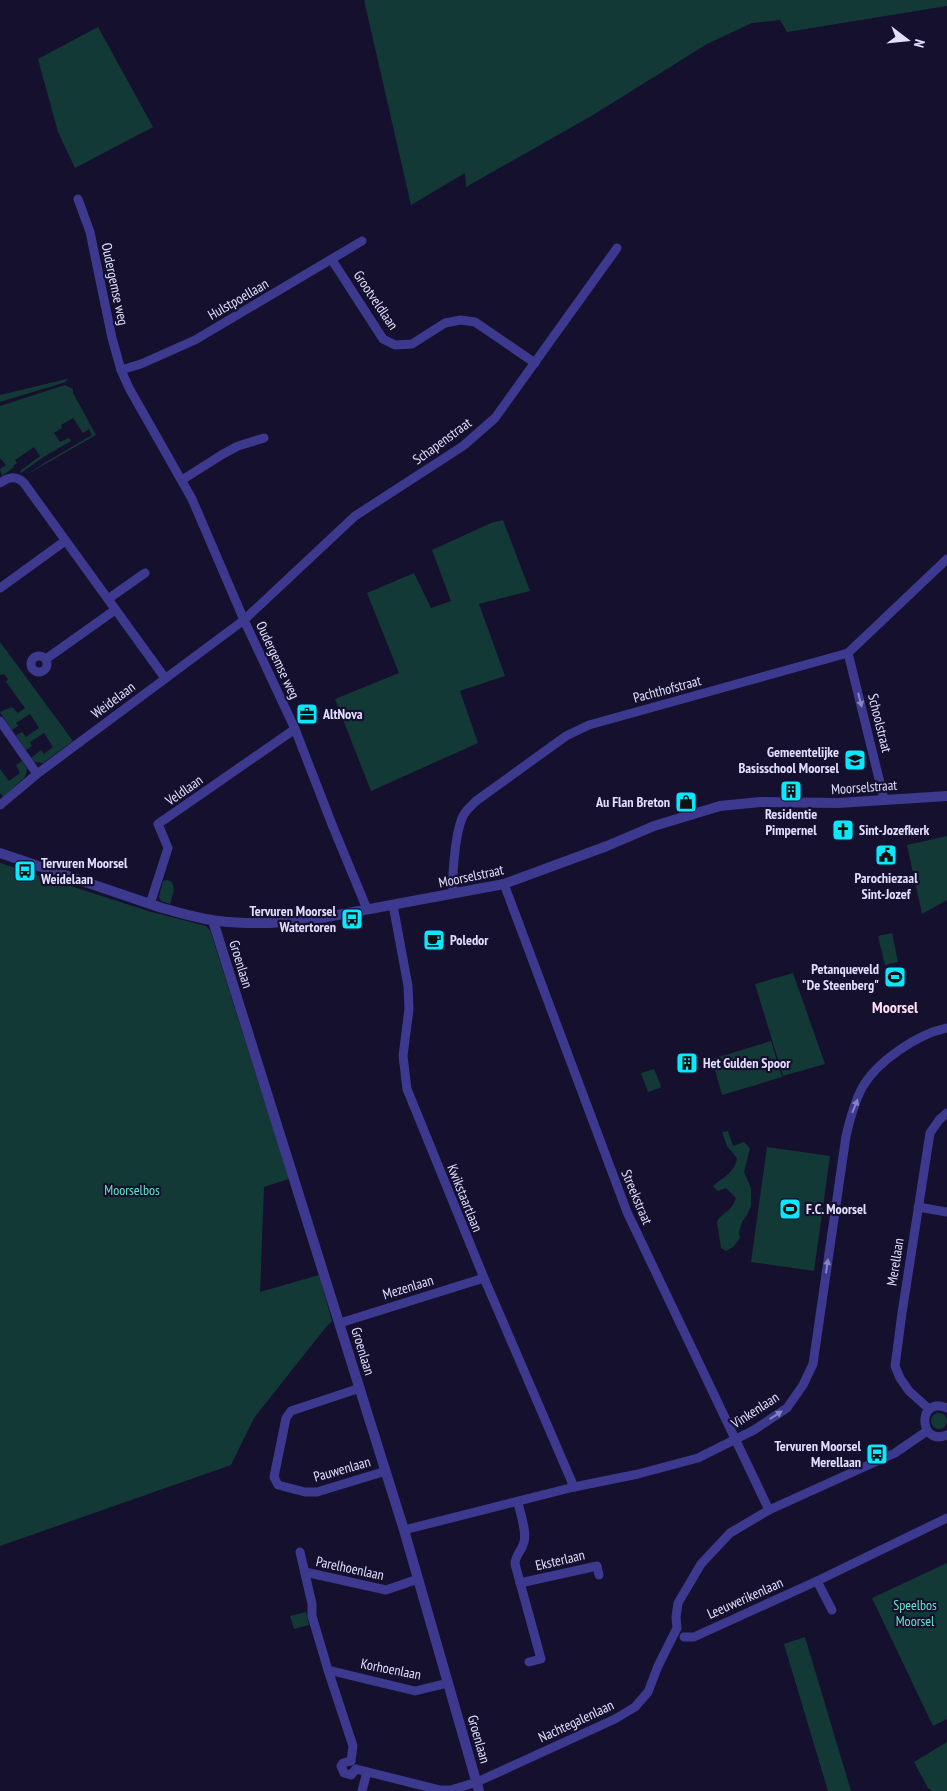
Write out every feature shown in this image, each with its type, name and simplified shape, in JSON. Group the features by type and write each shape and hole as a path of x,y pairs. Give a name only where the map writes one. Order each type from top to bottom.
{"street":[{"name":"Oudergemse weg","path":"78,199 90,232 112,338 121,370 129,388 192,499 244,620 296,729 333,827 367,909"},
{"name":"Hulstpoellaan","path":"121,370 142,364 195,340 362,241"},
{"name":"Schapenstraat","path":"244,620 355,516 462,446 496,418 616,248"},
{"name":"Grootveldlaan","path":"332,260 383,339 395,345 412,344 445,324 461,320 475,322 535,363"},
{"path":"182,480 231,450 264,438"},
{"path":"0,483 13,477 22,480 165,678"},
{"path":"0,588 65,541"},
{"name":"Pachthofstraat","path":"453,894 452,880 458,837 462,819 467,810 476,801 566,736 589,725 848,653 947,559"},
{"path":"108,599 145,573"},
{"path":"46,660 115,610"},
{"name":"Weidelaan","path":"0,805 37,774 244,620"},
{"name":"Schoolstraat","path":"848,653 884,800"},
{"path":"0,721 37,774"},
{"name":"Veldlaan","path":"150,904 168,848 158,824 296,729"},
{"name":"Moorselstraat","path":"0,854 150,904 214,921 287,922 393,905 504,884 607,846 654,826 720,806 754,802 838,803 947,796"},
{"name":"Streekstraat","path":"504,884 627,1212 769,1510"},
{"name":"Kwikstaartlaan","path":"393,905 408,986 409,1010 403,1056 406,1089 484,1278 574,1487"},
{"name":"Groenlaan","path":"214,921 404,1530 448,1684 472,1787"},
{"name":"Vinkenlaan","path":"404,1530 698,1458 754,1430 787,1408 803,1385 813,1364 846,1136 852,1112 863,1086 887,1059 912,1042 947,1028"},
{"name":"Merellaan","path":"929,1410 909,1391 900,1378 895,1366 930,1134 939,1120 947,1113"},
{"path":"918,1207 947,1212"},
{"name":"Mezenlaan","path":"340,1323 484,1278"},
{"name":"Pauwenlaan","path":"360,1388 291,1411 286,1418 274,1477 278,1485 305,1492 317,1492 386,1471"},
{"path":"947,1408 940,1406 929,1410 924,1418 927,1431 934,1436 947,1435"},
{"name":"Nachtegalenlaan","path":"328,1670 354,1746 353,1765 367,1772 440,1790 472,1787 615,1719 635,1707 648,1692 677,1628 678,1603 701,1564 730,1533 769,1510 895,1453 927,1431"},
{"path":"518,1502 525,1537 524,1544 515,1558 541,1659 529,1662"},
{"name":"Leeuwerikenlaan","path":"684,1637 694,1637 817,1581 947,1518"},
{"name":"Parelhoenlaan","path":"300,1552 312,1604 312,1616 328,1670"},
{"name":"Eksterlaan","path":"520,1583 597,1566 599,1575"},
{"name":"Parelhoenlaan","path":"305,1572 386,1590 418,1579"},
{"path":"817,1581 832,1610"},
{"path":"677,1628 684,1637"},
{"name":"Nachtegalenlaan","path":"663,1658 684,1637"},
{"name":"Korhoenlaan","path":"328,1670 415,1691 448,1684"},
{"path":"362,1791 367,1772"}],"green space":[{"path":"364,0 947,0 947,6 787,32 780,20 752,23 707,44 593,115 466,187 465,173 411,205"},
{"path":"98,27 153,127 75,168 58,132 38,59"},
{"path":"67,379 66,382 0,402 0,395"},
{"path":"65,385 73,389 73,393 96,435 26,475 92,435 89,429 83,433 73,418 61,425 62,428 54,433 60,442 69,438 71,441 21,473 20,471 40,456 34,447 15,460 17,463 14,467 2,476 0,469 6,465 0,458 0,406"},
{"path":"503,520 530,591 479,604 505,676 460,691 478,743 371,791 335,699 399,673 367,593 414,573 431,608 451,601 432,550 491,523"},
{"path":"0,642 73,741 43,763 35,762 31,758 41,750 44,754 53,747 44,733 30,742 32,746 26,750 16,735 22,732 26,737 39,728 30,714 16,723 18,726 12,730 0,712 12,707 18,713 25,708 6,682 8,679 4,674 0,675"},
{"path":"22,761 27,769 25,777 3,797 0,793 0,769 9,781 20,773 16,765"},
{"path":"947,836 947,900 922,914 907,845"},
{"name":"Moorselbos","path":"0,863 148,911 206,926 210,930 289,1179 264,1187 260,1292 319,1275 332,1321 254,1418 231,1465 0,1546"},
{"path":"163,881 172,882 174,890 170,904 161,901 159,897"},
{"path":"892,933 898,962 885,965 878,936"},
{"name":"Petanqueveld \"De Steenberg\"","path":"900,968 903,984 890,986 886,971"},
{"path":"793,973 825,1064 783,1076 755,984"},
{"path":"771,1041 782,1077 722,1095 712,1059"},
{"path":"654,1069 661,1086 648,1092 641,1073"},
{"path":"728,1131 733,1146 744,1142 750,1148 744,1172 751,1188 751,1206 742,1222 739,1232 740,1238 733,1247 726,1251 721,1248 717,1222 732,1207 736,1198 726,1188 718,1191 713,1186 728,1174 736,1163 737,1158 727,1146 722,1132"},
{"name":"F.C. Moorsel","path":"767,1147 830,1156 814,1271 751,1262"},
{"path":"939,1413 945,1415 947,1421 945,1427 939,1429 933,1427 931,1421 933,1415"},
{"name":"Speelbos Moorsel","path":"947,1563 947,1719 933,1726 872,1598"},
{"path":"306,1612 309,1625 294,1629 290,1616"},
{"path":"805,1637 851,1791 828,1791 784,1644"},
{"path":"947,1742 947,1791 932,1791 928,1788 914,1762"}],"place":[{"name":"AltNova","path":"307,714"},
{"name":"Gemeentelijke Basisschool Moorsel","path":"855,760"},
{"name":"Residentie Pimpernel","path":"791,791"},
{"name":"Au Flan Breton","path":"686,802"},
{"name":"Sint-Jozefkerk","path":"843,830"},
{"name":"Parochiezaal Sint-Jozef","path":"886,855"},
{"name":"Tervuren Moorsel Weidelaan","path":"25,871"},
{"name":"Tervuren Moorsel Watertoren","path":"352,919"},
{"name":"Poledor","path":"434,940"},
{"name":"Petanqueveld \"De Steenberg\"","path":"895,977"},
{"name":"Het Gulden Spoor","path":"687,1063"},
{"name":"F.C. Moorsel","path":"790,1209"},
{"name":"Tervuren Moorsel Merellaan","path":"877,1454"}],"district":[{"name":"Moorsel","path":"895,1007"}]}
